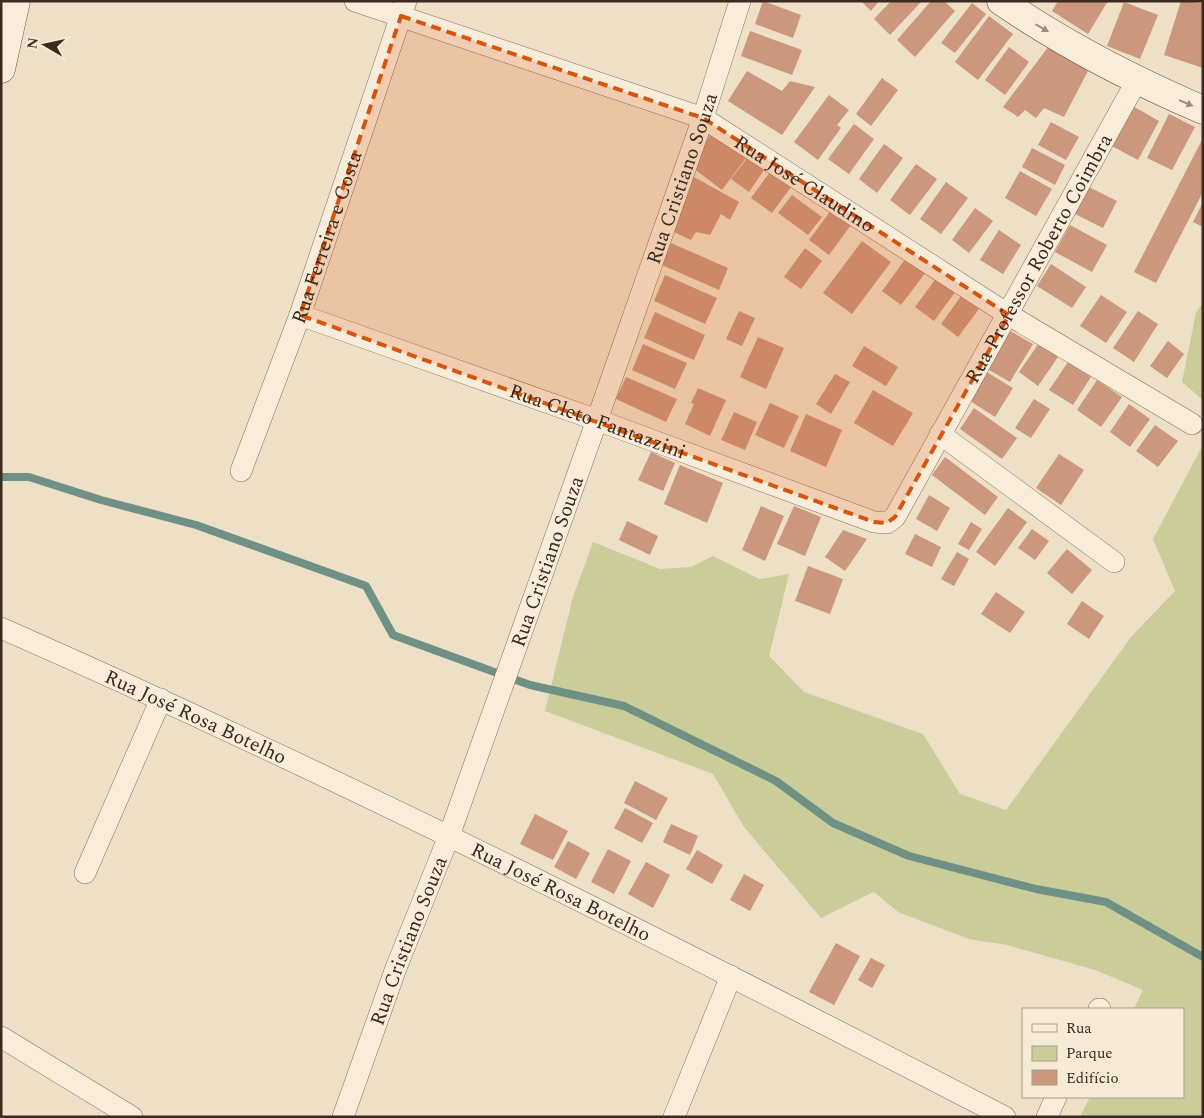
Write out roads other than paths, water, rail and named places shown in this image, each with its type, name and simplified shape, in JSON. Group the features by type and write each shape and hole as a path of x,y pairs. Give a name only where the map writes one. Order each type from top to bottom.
{"main road":[{"path":"1,69 16,1"},
{"path":"1002,1 1026,18 1136,82 1203,110"}],"street":[{"name":"Rua José Claudino","path":"356,1 403,9 704,118 1009,315 1192,424"},
{"name":"Rua Cristiano Souza","path":"344,1117 393,977 449,836 597,420 704,118 740,1"},
{"name":"Rua Ferreira e Costa","path":"241,471 300,315 403,9"},
{"name":"Rua Professor Roberto Coimbra","path":"895,517 940,434 1009,315 1136,82"},
{"name":"Rua Cleto Fantazzini","path":"300,315 597,420 874,522 887,522 895,517"},
{"path":"940,434 1114,562"},
{"name":"Rua José Rosa Botelho","path":"1,628 161,699 449,836 731,976 1005,1117"},
{"path":"85,873 161,699"},
{"path":"674,1117 731,976"},
{"path":"1,1037 132,1117"},
{"path":"1047,1117 1056,1098"}],"waterway":[{"path":"1,477 29,477 101,500 196,525 366,586 393,635 530,685 624,706 776,781 833,823 909,856 1036,889 1106,902 1203,957"}]}
